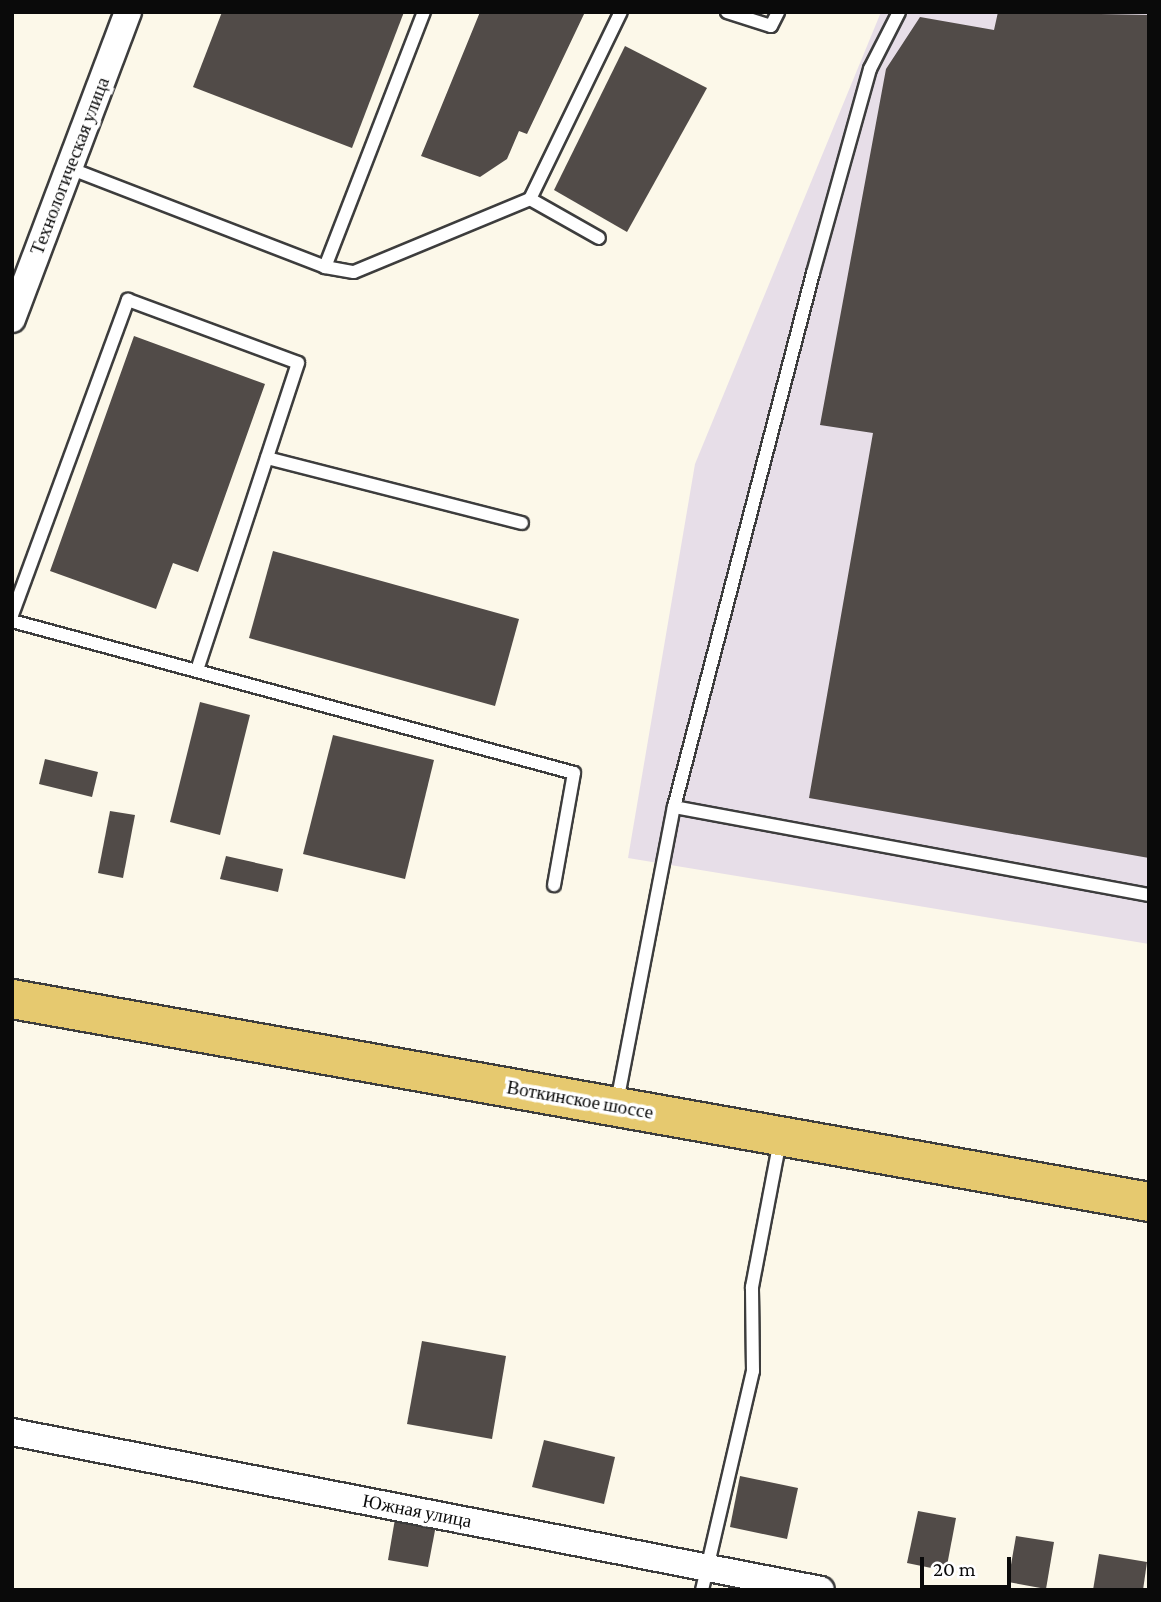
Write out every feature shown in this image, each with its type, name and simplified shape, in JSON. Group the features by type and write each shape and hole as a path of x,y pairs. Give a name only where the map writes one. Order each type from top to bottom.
{"main road":[{"name":"Воткинское шоссе","path":"12,999 1149,1202"}],"street":[{"name":"Технологическая улица","path":"12,319 128,12"},
{"name":"Южная улица","path":"12,1432 704,1578 821,1590"}],"lane":[{"path":"325,267 425,12"},
{"path":"69,168 325,267 354,272 530,199 621,12"},
{"path":"727,12 771,26 778,12"},
{"path":"616,1107 674,807 813,273 870,69 898,12"},
{"path":"530,199 598,238"},
{"path":"12,615 128,300 298,363 197,671"},
{"path":"267,458 522,523"},
{"path":"12,621 574,773 554,885"},
{"path":"674,807 1149,895"},
{"path":"704,1578 753,1371 752,1287 781,1136"}],"shaded area":[{"path":"881,12 1149,12 1149,944 628,858 695,464"}],"building":[{"path":"222,12 404,12 352,148 193,87"},
{"path":"480,12 585,12 527,134 519,131 507,159 480,177 421,156"},
{"path":"998,12 1149,15 1149,858 809,798 873,433 820,425 886,69 920,17 994,30"},
{"path":"625,46 707,88 627,232 554,190"},
{"path":"134,336 265,384 198,572 173,563 156,609 50,571"},
{"path":"273,551 519,619 495,706 249,638"},
{"path":"200,702 250,715 220,835 170,822"},
{"path":"333,735 434,760 405,879 303,854"},
{"path":"45,759 98,772 92,797 39,784"},
{"path":"110,811 135,815 123,878 98,873"},
{"path":"226,856 283,869 278,892 220,879"},
{"path":"422,1341 506,1356 492,1439 407,1424"},
{"path":"544,1440 615,1457 604,1504 532,1487"},
{"path":"740,1476 798,1488 787,1539 730,1527"},
{"path":"918,1511 956,1518 946,1571 907,1563"},
{"path":"396,1513 437,1520 428,1567 388,1560"},
{"path":"1016,1536 1054,1542 1046,1589 1008,1582"},
{"path":"1099,1554 1147,1562 1143,1590 1093,1590"}]}
